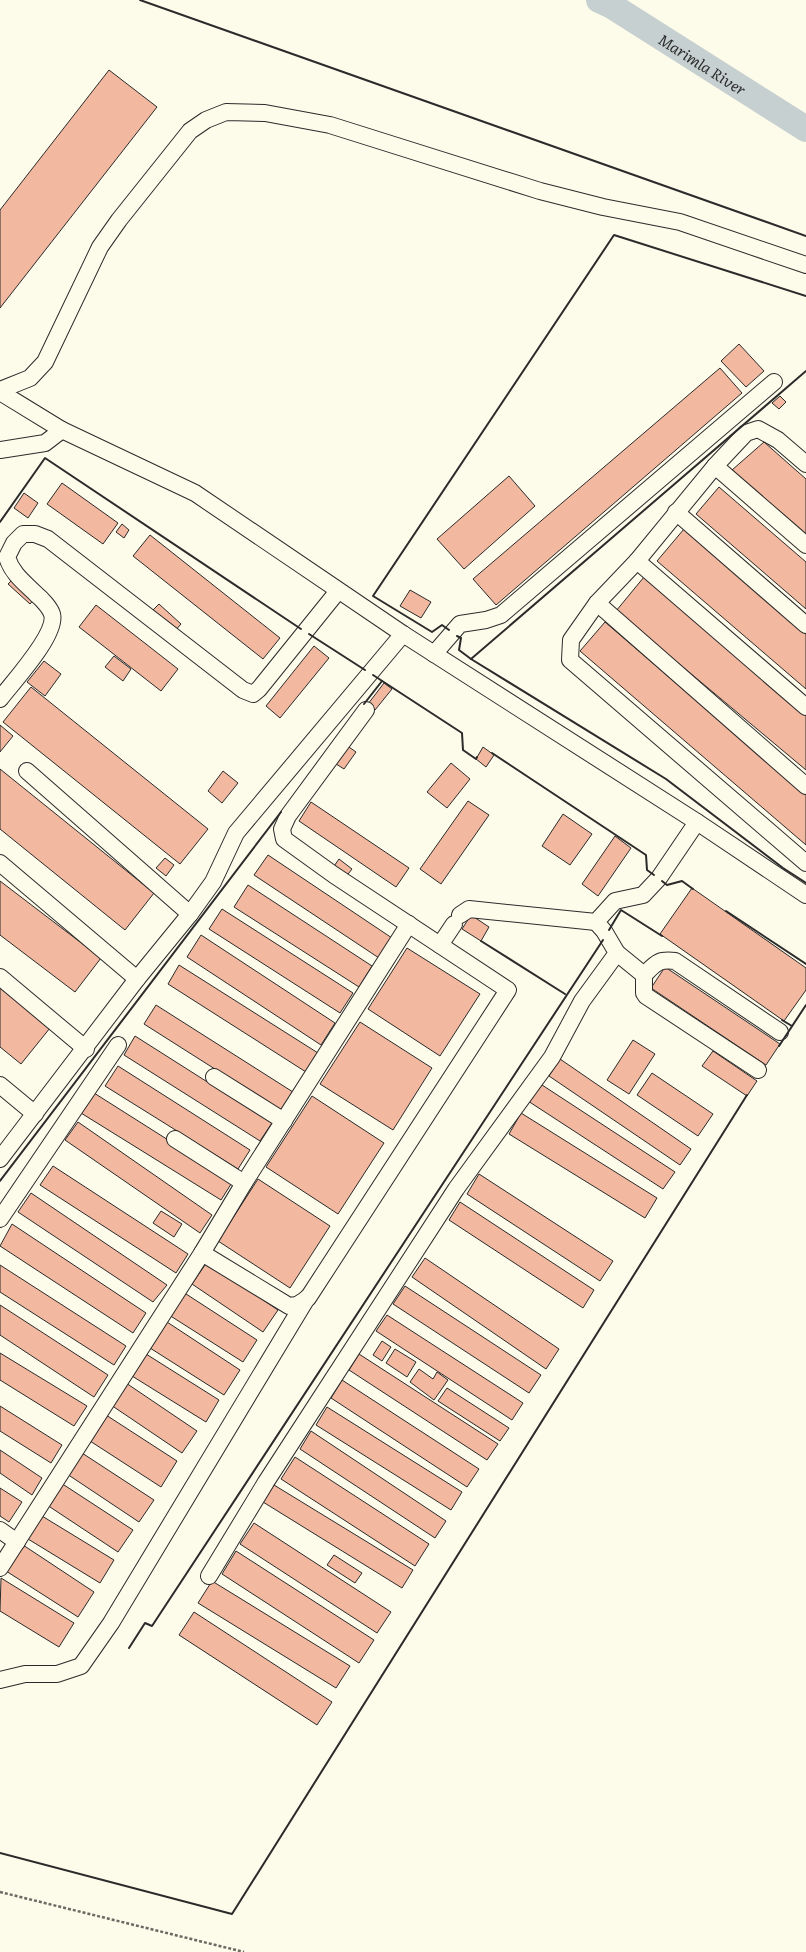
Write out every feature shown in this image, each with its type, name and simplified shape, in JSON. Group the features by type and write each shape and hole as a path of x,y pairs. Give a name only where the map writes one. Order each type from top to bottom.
{"street":[{"path":"0,391 30,378 45,362 57,341 100,247 119,220 190,131 206,120 226,112 265,113 330,125 540,191 603,207 680,222 806,265"},
{"path":"434,654 460,624 486,620 501,615 774,382"},
{"path":"0,391 62,430 196,493 403,634 697,822 806,895"},
{"path":"806,464 778,440 758,429 746,433 715,466 637,561 597,603 571,640 570,660 806,863"},
{"path":"0,450 45,443 62,430"},
{"path":"715,466 806,545"},
{"path":"676,512 806,625"},
{"path":"0,699 44,642 52,625 52,614 39,596 20,580 10,567 7,557 14,543 23,534 35,534 48,539 243,690 253,694 259,689 338,591"},
{"path":"637,561 806,706"},
{"path":"597,603 806,786"},
{"path":"0,1159 86,1049 137,979 190,914 213,882 236,833 403,634"},
{"path":"0,1680 25,1674 57,1674 81,1666 111,1623 308,1298 508,990 334,875 284,839 282,829 288,816 366,710"},
{"path":"27,772 190,914"},
{"path":"596,922 615,901 643,895 658,878 697,822"},
{"path":"0,863 137,979"},
{"path":"440,945 457,919 469,909 596,922 604,931 617,953 644,975"},
{"path":"0,1568 202,1253 244,1183 409,924"},
{"path":"209,1576 266,1482 456,1189 552,1057 582,1001 617,953"},
{"path":"758,1070 646,996 644,993 644,975 657,962 664,960 675,961 780,1032"},
{"path":"0,977 86,1049"},
{"path":"0,1219 118,1045"},
{"path":"214,1077 284,1121"},
{"path":"0,1085 35,1114"},
{"path":"175,1139 244,1183"},
{"path":"202,1253 289,1306 297,1305 308,1298"},
{"path":"0,1530 17,1542"}],"path":[{"path":"0,1892 244,1952"}],"building":[{"path":"109,70 157,107 0,308 0,210"},
{"path":"739,344 764,371 746,387 721,361"},
{"path":"720,368 742,393 496,605 473,579"},
{"path":"780,396 786,402 779,409 772,403"},
{"path":"764,442 806,479 806,535 732,470"},
{"path":"509,476 535,506 464,569 437,539"},
{"path":"62,483 118,523 103,544 47,504"},
{"path":"719,487 806,562 806,609 696,514"},
{"path":"24,493 38,503 28,518 14,508"},
{"path":"122,524 129,530 124,538 116,532"},
{"path":"684,529 806,634 806,689 657,561"},
{"path":"150,535 280,638 263,659 133,556"},
{"path":"15,577 36,597 30,604 8,584"},
{"path":"644,577 806,713 806,770 616,611"},
{"path":"410,590 431,602 421,618 400,606"},
{"path":"159,604 181,624 174,632 151,612"},
{"path":"96,605 178,669 161,691 79,627"},
{"path":"605,622 806,795 806,845 580,651"},
{"path":"314,646 329,658 280,718 266,706"},
{"path":"114,656 131,669 123,681 105,667"},
{"path":"44,661 61,674 45,696 27,682"},
{"path":"384,683 392,689 375,710 368,704"},
{"path":"31,687 208,829 180,864 3,722"},
{"path":"0,725 13,736 0,752"},
{"path":"346,745 356,752 344,769 333,762"},
{"path":"483,747 494,755 486,767 476,759"},
{"path":"451,763 470,779 447,808 427,792"},
{"path":"0,769 154,893 125,930 0,829"},
{"path":"223,771 238,783 222,803 208,791"},
{"path":"468,801 489,815 441,884 420,869"},
{"path":"311,802 409,868 396,887 299,821"},
{"path":"563,814 592,834 570,865 542,846"},
{"path":"615,836 631,848 598,896 582,884"},
{"path":"268,855 392,938 379,958 254,875"},
{"path":"165,858 174,865 166,876 156,868"},
{"path":"339,859 352,869 345,878 332,869"},
{"path":"0,881 101,958 75,992 0,935"},
{"path":"248,885 372,966 359,987 234,907"},
{"path":"692,888 806,968 806,990 784,1021 660,934"},
{"path":"222,909 353,993 340,1013 209,929"},
{"path":"471,915 489,927 481,941 462,929"},
{"path":"201,935 335,1023 321,1045 187,957"},
{"path":"407,948 480,994 440,1056 368,1009"},
{"path":"179,965 318,1053 306,1072 168,984"},
{"path":"665,967 780,1044 766,1065 651,988"},
{"path":"0,988 50,1028 21,1064 0,1047"},
{"path":"156,1005 293,1092 281,1111 144,1024"},
{"path":"360,1022 432,1068 393,1130 320,1084"},
{"path":"135,1036 272,1123 260,1141 124,1055"},
{"path":"633,1040 655,1054 629,1094 607,1080"},
{"path":"713,1051 757,1081 747,1096 702,1066"},
{"path":"560,1059 691,1149 680,1165 549,1076"},
{"path":"118,1066 250,1150 238,1169 105,1086"},
{"path":"652,1073 713,1114 698,1136 637,1095"},
{"path":"539,1083 675,1172 663,1189 528,1101"},
{"path":"94,1093 233,1181 221,1200 81,1113"},
{"path":"312,1096 384,1143 338,1214 266,1167"},
{"path":"521,1113 657,1198 645,1218 509,1134"},
{"path":"78,1122 212,1215 200,1233 65,1140"},
{"path":"53,1166 188,1254 176,1273 40,1185"},
{"path":"479,1174 613,1261 600,1281 467,1194"},
{"path":"258,1179 330,1226 290,1288 218,1241"},
{"path":"31,1193 167,1285 153,1302 18,1212"},
{"path":"460,1202 594,1290 583,1308 449,1220"},
{"path":"161,1211 182,1224 174,1237 153,1223"},
{"path":"12,1224 146,1313 133,1333 0,1246"},
{"path":"425,1258 559,1349 546,1369 412,1277"},
{"path":"207,1262 278,1310 263,1332 192,1284"},
{"path":"0,1265 126,1346 114,1365 0,1292"},
{"path":"405,1286 541,1375 529,1393 393,1304"},
{"path":"183,1292 257,1340 243,1362 169,1315"},
{"path":"0,1305 108,1375 94,1397 0,1335"},
{"path":"387,1315 523,1403 512,1420 376,1331"},
{"path":"167,1322 240,1370 224,1395 150,1348"},
{"path":"382,1341 391,1347 382,1361 373,1355"},
{"path":"395,1349 416,1362 407,1377 386,1363"},
{"path":"0,1353 87,1406 74,1426 0,1380"},
{"path":"146,1354 219,1400 206,1422 132,1376"},
{"path":"359,1354 498,1444 487,1460 349,1370"},
{"path":"419,1369 433,1379 437,1372 448,1380 434,1400 410,1382"},
{"path":"342,1380 479,1469 467,1487 331,1398"},
{"path":"126,1383 197,1431 182,1453 111,1405"},
{"path":"447,1388 509,1428 500,1441 438,1401"},
{"path":"0,1406 62,1445 51,1463 0,1431"},
{"path":"327,1407 462,1492 451,1510 316,1425"},
{"path":"106,1415 177,1461 161,1487 90,1441"},
{"path":"311,1431 446,1521 435,1538 300,1449"},
{"path":"0,1450 42,1478 32,1495 0,1473"},
{"path":"82,1453 154,1500 139,1522 67,1474"},
{"path":"295,1457 429,1544 415,1566 281,1479"},
{"path":"61,1483 133,1530 118,1552 47,1505"},
{"path":"274,1485 413,1570 402,1588 263,1502"},
{"path":"0,1488 22,1502 9,1522 0,1516"},
{"path":"42,1516 114,1560 100,1583 28,1539"},
{"path":"254,1523 391,1612 377,1633 240,1544"},
{"path":"23,1545 94,1592 78,1617 6,1571"},
{"path":"236,1551 374,1640 359,1663 222,1574"},
{"path":"334,1555 362,1573 355,1583 327,1565"},
{"path":"1,1578 74,1623 59,1647 0,1611"},
{"path":"212,1581 350,1666 336,1688 198,1603"},
{"path":"194,1612 332,1702 317,1725 179,1635"}],"waterway":[{"name":"Marimla River","path":"599,0 612,6 806,129"}],"wall":[{"path":"140,0 806,236"},
{"path":"449,630 442,625 432,632 373,596 614,235 806,296"},
{"path":"471,659 806,371"},
{"path":"0,522 45,458 301,629"},
{"path":"309,634 365,670"},
{"path":"457,636 461,638 459,650 471,659 666,779 783,868 806,883"},
{"path":"373,675 462,733 463,750 476,759 477,757"},
{"path":"364,704 382,681"},
{"path":"492,753 646,855 647,870 654,875"},
{"path":"0,1181 281,812"},
{"path":"662,881 667,885 682,881 693,889"},
{"path":"609,930 621,910 662,936"},
{"path":"726,911 806,964"},
{"path":"129,1648 145,1623 152,1626 603,940"},
{"path":"481,941 565,994"},
{"path":"779,1046 806,1005"},
{"path":"782,1020 792,1026"},
{"path":"0,1853 232,1914 747,1095"}]}
